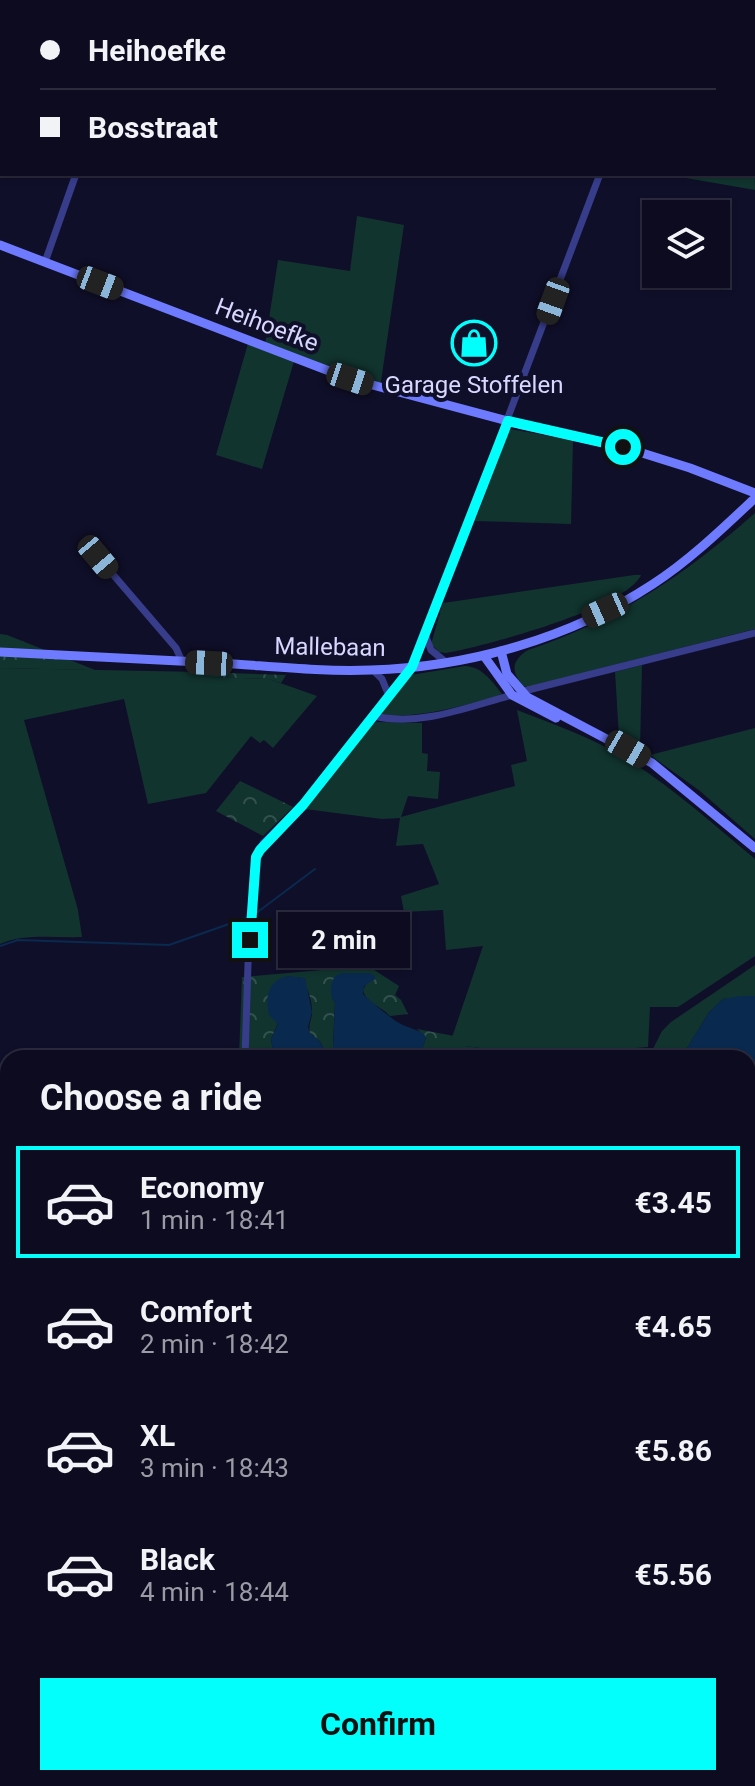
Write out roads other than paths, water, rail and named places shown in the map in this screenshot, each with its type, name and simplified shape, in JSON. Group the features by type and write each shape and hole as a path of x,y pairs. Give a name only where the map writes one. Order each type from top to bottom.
{"main road":[{"name":"Heihoefke","path":"0,245 350,379 508,421 623,447 690,468 755,495"},
{"name":"Mallebaan","path":"0,652 373,670 484,656 563,629 653,584 708,542 755,495"},
{"path":"501,651 516,694"},
{"path":"484,656 516,694 652,763 755,848"}],"street":[{"path":"45,262 75,176"},
{"path":"245,1050 256,857 263,843 303,805 412,667 599,176"},
{"path":"98,557 176,648 182,661"},
{"path":"374,716 389,720 421,719 755,633"},
{"path":"425,634 431,650 447,663"},
{"path":"373,670 382,679 389,696"}],"water":[{"path":"369,973 375,976 364,986 363,994 402,1025 424,1034 426,1038 422,1050 334,1050 335,1003 331,990 335,976"},
{"path":"281,978 305,978 312,1012 308,1027 323,1050 273,1050 271,1039 278,1024 269,1015 267,1002 272,985"},
{"path":"755,996 755,1050 686,1050 709,1012 723,999"}],"waterway":[{"path":"255,914 315,869"},
{"path":"0,946 18,940 169,945 249,917"}],"place":[{"name":"Garage Stoffelen","path":"474,343"}]}
